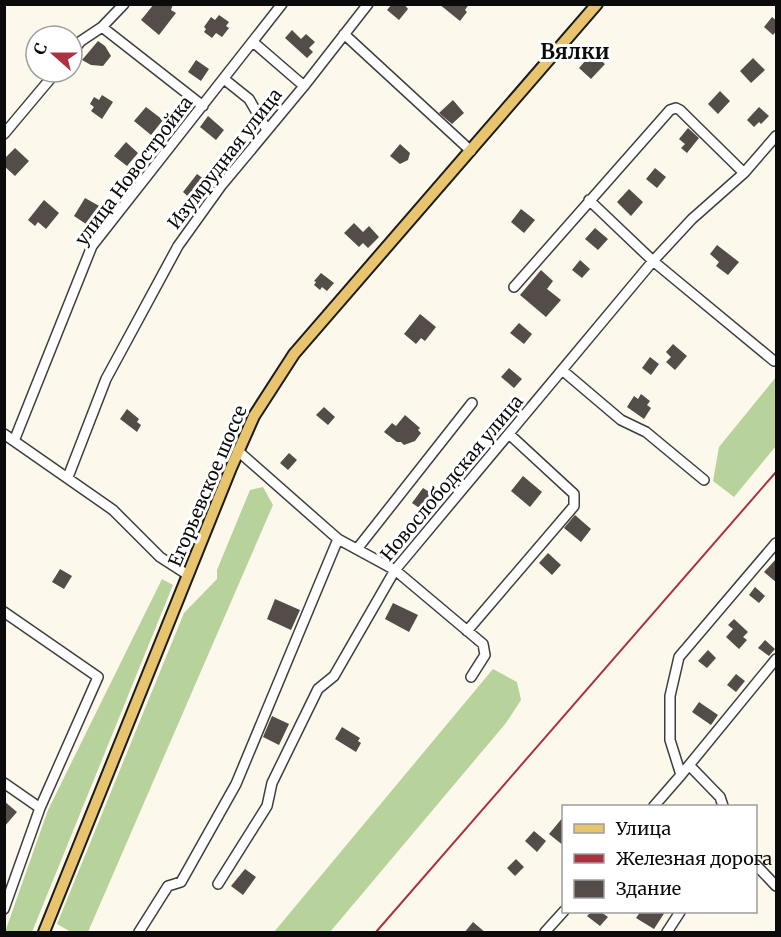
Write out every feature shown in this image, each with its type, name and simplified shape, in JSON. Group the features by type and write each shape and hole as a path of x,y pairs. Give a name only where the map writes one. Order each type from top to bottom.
{"main road":[{"name":"Егорьевское шоссе","path":"44,933 238,451 260,404 294,354 597,4"}],"street":[{"path":"84,39 102,27 124,4"},
{"name":"улица Новостройка","path":"14,441 92,246 282,4"},
{"name":"Изумрудная улица","path":"68,477 106,380 178,246 221,186 368,4"},
{"path":"102,27 203,106"},
{"path":"344,34 471,151"},
{"path":"253,42 303,86"},
{"path":"224,79 249,99 267,130"},
{"path":"4,134 46,84"},
{"path":"514,286 670,110 676,108 744,173"},
{"name":"Новослободская улица","path":"218,884 267,806 272,783 318,689 334,676 395,570 653,261 692,219 744,173 777,136"},
{"path":"589,200 653,261 774,361"},
{"path":"562,370 621,420 646,432 705,480"},
{"path":"357,549 472,404"},
{"path":"4,434 120,515 160,557 188,575"},
{"path":"467,631 574,506 574,494 509,434"},
{"path":"238,451 338,539 395,570 483,644 485,655 471,677"},
{"path":"139,933 168,886 181,882 236,784 338,539"},
{"path":"681,775 670,740 670,696 679,657 777,543"},
{"path":"4,612 98,677 40,808 4,909"},
{"path":"656,805 775,664"},
{"path":"689,765 720,797 722,805"},
{"path":"4,783 40,808"},
{"path":"757,866 777,886"},
{"path":"545,933 562,913"},
{"path":"667,933 679,913"}],"green space":[{"path":"776,377 776,446 734,497 713,481 719,447"},
{"path":"263,487 273,505 88,932 71,932 57,924 184,613 217,579 217,570 250,490"},
{"path":"162,579 173,585 32,932 5,932 48,810"},
{"path":"493,669 517,682 521,700 506,723 330,932 274,932"}],"building":[{"path":"154,4 173,4 171,10 176,13 159,35 141,20"},
{"path":"392,4 404,4 408,9 399,20 387,10"},
{"path":"439,4 469,4 465,10 467,12 460,21"},
{"path":"219,15 229,22 226,26 229,28 222,37 216,33 212,38 204,32 206,29 204,27 211,17 215,20"},
{"path":"772,17 777,21 777,30 773,35 764,27"},
{"path":"292,30 301,39 306,34 315,42 309,48 313,52 307,58 285,38"},
{"path":"98,41 105,46 111,56 103,66 91,65 84,61 84,58"},
{"path":"592,53 605,64 591,79 579,68"},
{"path":"753,58 765,70 751,83 740,71"},
{"path":"196,60 209,69 201,81 188,72"},
{"path":"720,91 730,101 718,114 708,104"},
{"path":"102,95 113,102 102,119 91,111 94,107 90,104 94,97 99,100"},
{"path":"453,100 464,113 452,124 439,113"},
{"path":"146,107 163,120 151,135 134,121"},
{"path":"759,107 769,116 754,127 747,120"},
{"path":"208,116 224,130 216,140 200,127"},
{"path":"688,128 699,138 687,153 681,148 685,144 679,139"},
{"path":"126,142 138,153 127,166 114,156"},
{"path":"400,144 410,153 408,160 400,164 390,156"},
{"path":"15,148 29,161 15,176 4,166 4,159"},
{"path":"655,168 666,177 657,188 646,179"},
{"path":"197,174 208,182 193,201 183,192"},
{"path":"629,189 643,202 631,216 617,202"},
{"path":"85,198 101,207 89,226 74,216"},
{"path":"44,200 59,213 46,229 38,222 35,226 28,220"},
{"path":"521,209 535,220 524,233 511,222"},
{"path":"354,223 363,232 369,226 379,237 368,248 363,243 359,247 344,233"},
{"path":"595,228 608,239 598,250 585,239"},
{"path":"717,245 739,262 728,275 716,266 719,262 710,254"},
{"path":"580,260 590,269 582,278 572,270"},
{"path":"541,270 553,281 547,289 561,300 546,317 520,295"},
{"path":"321,273 334,283 327,291 322,287 320,290 314,285 316,282 314,281"},
{"path":"420,314 436,327 425,341 421,338 416,344 404,334"},
{"path":"519,323 532,334 524,344 510,333"},
{"path":"673,344 687,356 675,370 666,362 671,357 666,352"},
{"path":"650,357 659,364 651,375 642,368"},
{"path":"509,368 522,379 514,388 501,377"},
{"path":"641,394 650,401 647,405 651,408 644,419 627,407 634,396 638,399"},
{"path":"509,400 518,407 509,416 501,409"},
{"path":"324,407 335,417 328,425 316,415"},
{"path":"127,409 139,419 137,422 141,425 137,432 120,419"},
{"path":"405,415 420,428 418,430 421,433 415,441 404,445 384,432 392,423 396,426"},
{"path":"289,453 297,460 288,470 280,463"},
{"path":"523,476 542,492 530,507 511,491"},
{"path":"423,488 439,498 428,514 412,503"},
{"path":"575,515 591,529 581,542 564,528"},
{"path":"548,553 561,565 552,575 539,563"},
{"path":"777,558 777,583 764,572"},
{"path":"60,569 72,576 64,589 52,582"},
{"path":"755,587 765,596 759,603 749,595"},
{"path":"275,599 300,610 291,630 267,619"},
{"path":"393,603 418,615 409,632 385,619"},
{"path":"734,619 748,632 743,637 747,640 739,649 726,637 733,629 728,625"},
{"path":"765,640 775,649 769,656 758,648"},
{"path":"708,650 716,658 707,668 698,661"},
{"path":"736,674 745,681 736,692 727,685"},
{"path":"699,702 718,715 711,725 692,712"},
{"path":"272,716 289,724 279,745 263,737"},
{"path":"342,727 360,738 358,741 361,743 356,752 335,739"},
{"path":"4,801 17,812 4,827"},
{"path":"562,818 562,844 549,834"},
{"path":"534,831 546,841 537,852 525,841"},
{"path":"516,859 524,867 515,876 507,868"},
{"path":"245,869 256,877 243,895 231,886"},
{"path":"590,913 602,913 608,917 600,926 587,916"},
{"path":"639,913 664,913 654,929 636,918"},
{"path":"473,922 486,933 464,933"}],"railway":[{"path":"376,932 776,472"}],"district":[{"name":"Вялки","path":"575,52"}]}
